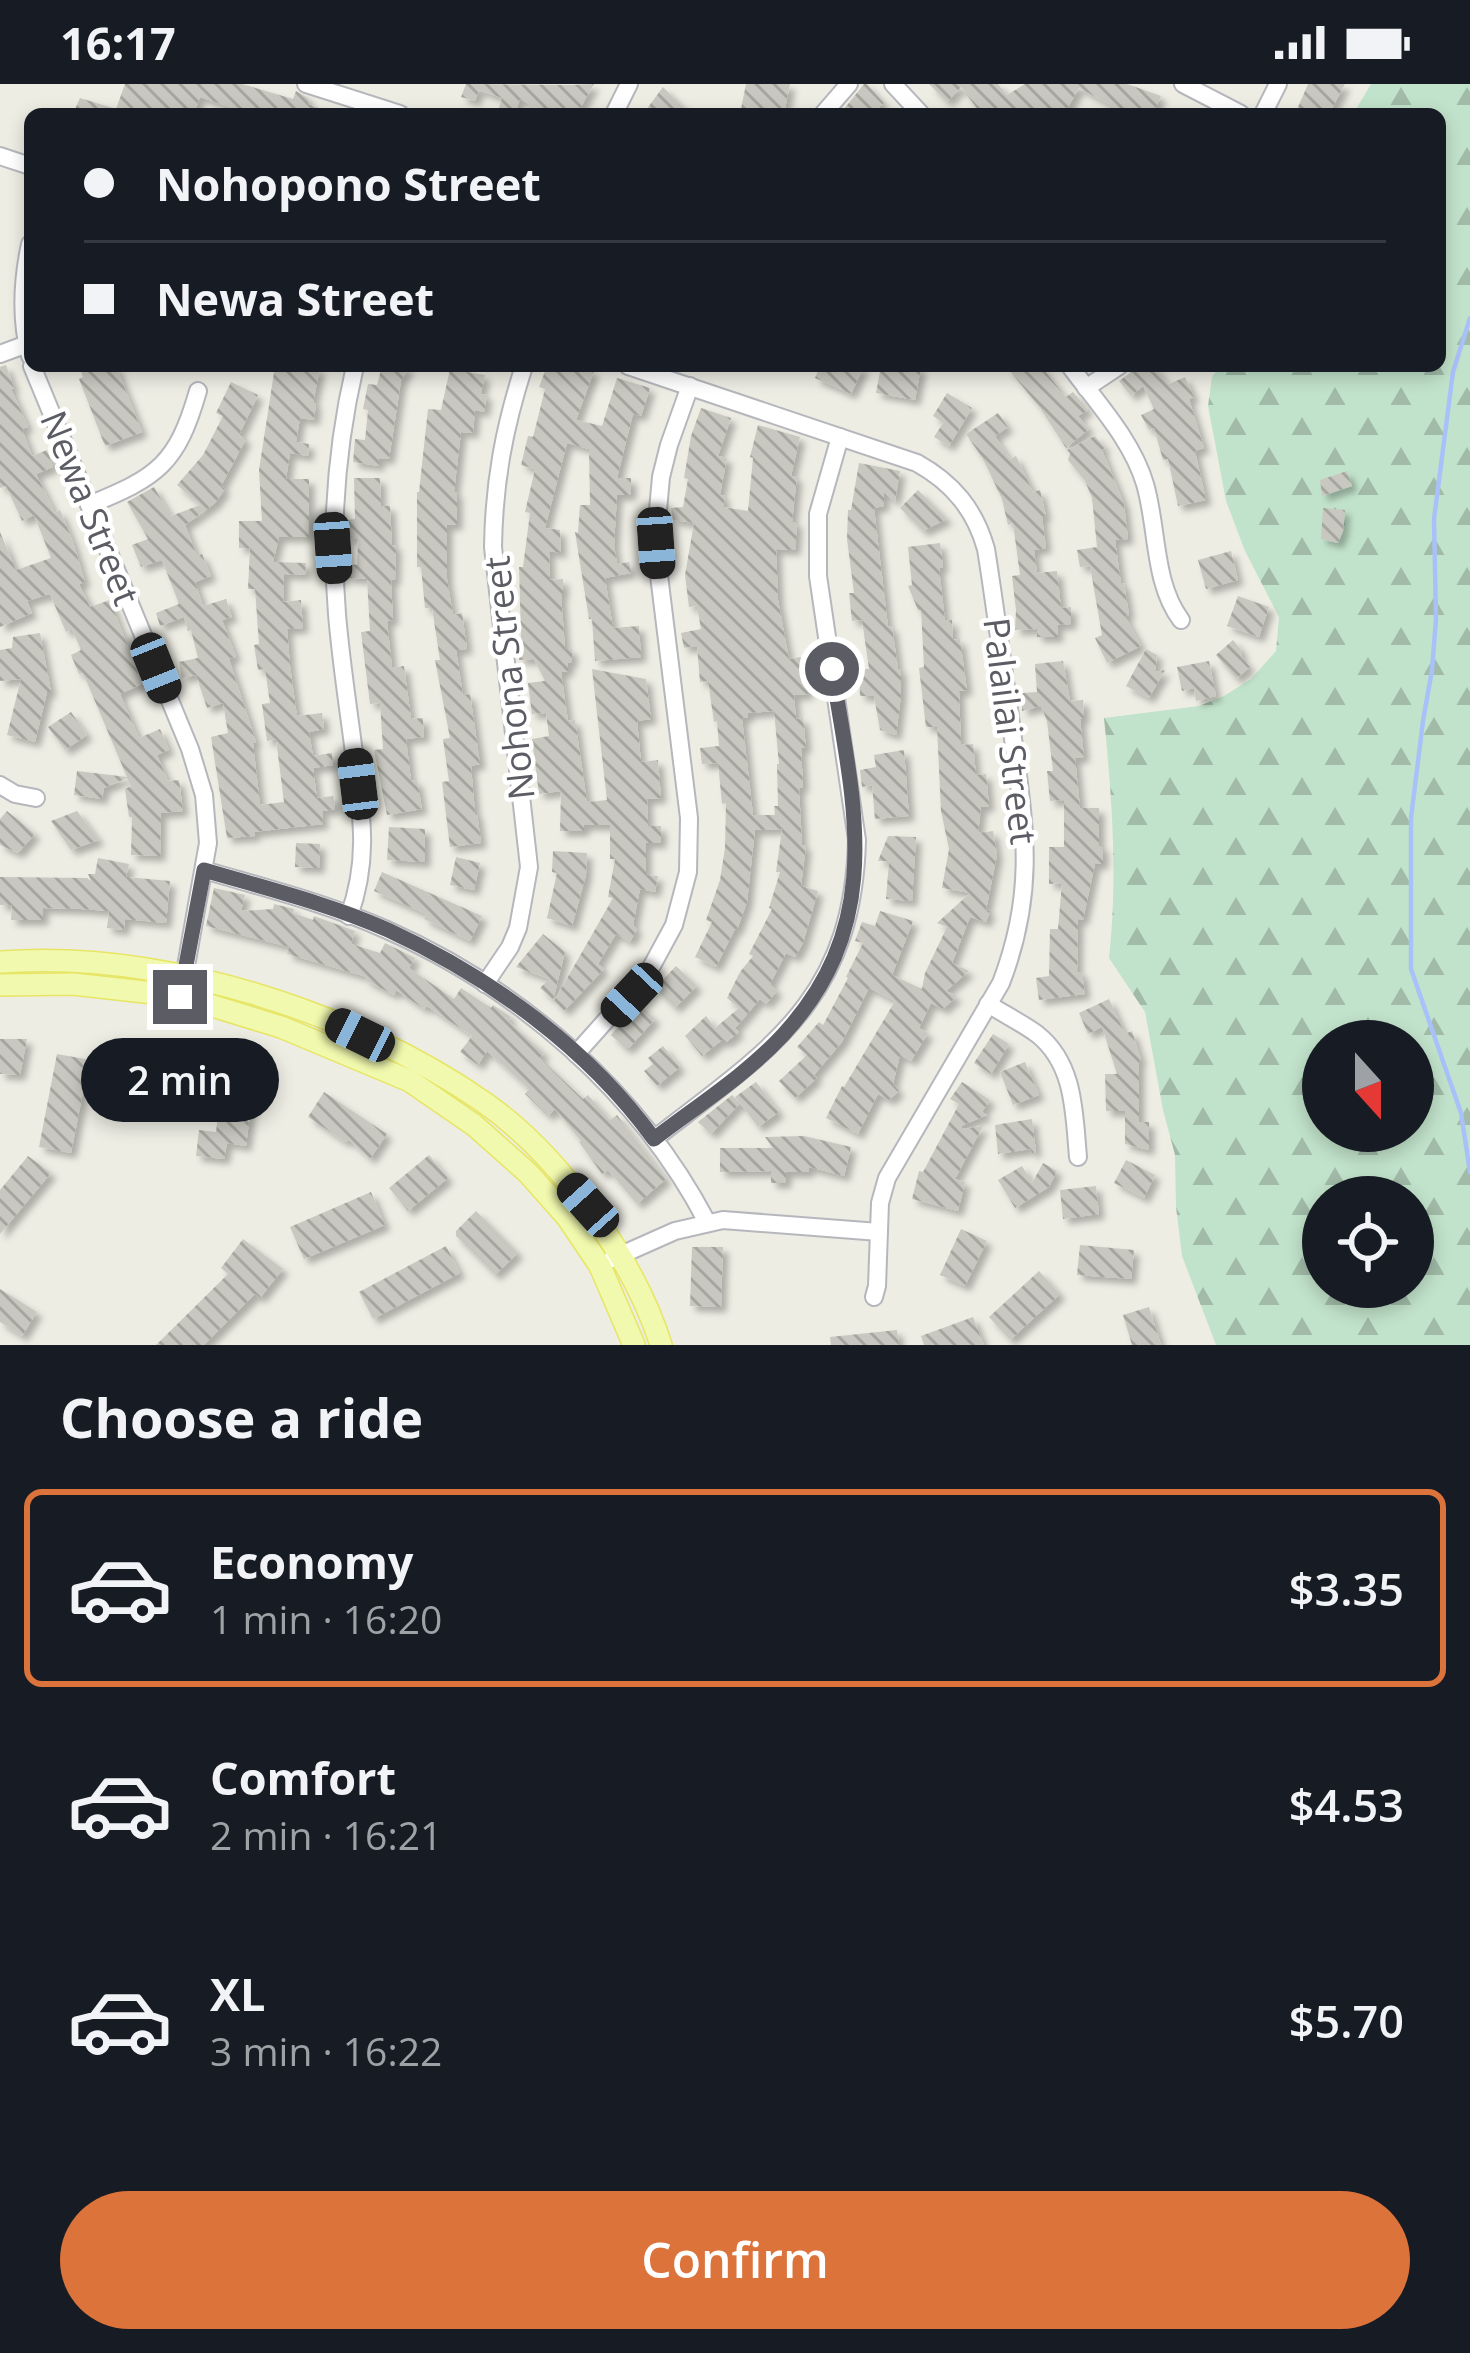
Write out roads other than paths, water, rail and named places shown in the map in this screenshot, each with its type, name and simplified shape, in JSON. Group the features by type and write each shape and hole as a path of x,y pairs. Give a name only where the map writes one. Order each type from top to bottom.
{"main road":[{"path":"0,962 51,958 144,968 410,1081 474,1125 528,1173 610,1260 653,1321 661,1345"},
{"path":"0,985 182,987"},
{"path":"610,1260 634,1345"}],"street":[{"path":"306,84 381,108"},
{"path":"828,108 850,84"},
{"path":"893,84 916,108"},
{"path":"1183,84 1229,108"},
{"name":"Newa Street","path":"34,372 198,771 208,843 182,987"},
{"path":"349,916 361,879 363,826 333,548 336,479 354,372"},
{"name":"Nohona Street","path":"485,984 518,928 529,867 494,547 499,460 522,372"},
{"name":"Palailai Street","path":"647,372 917,463 941,478 970,510 986,549 1026,836 1022,911 1001,983 893,1165 883,1190 874,1297"},
{"path":"1074,372 1139,467 1165,590 1180,620"},
{"path":"1086,388 1110,372"},
{"path":"576,1054 648,973 674,925 688,872 689,818 656,543 661,477 690,386"},
{"path":"89,505 138,484 169,458 189,423 198,391"},
{"path":"654,1139 781,1038 818,988 844,932 856,871 855,809 818,576 817,533 822,494 841,437"},
{"path":"0,785 14,794 36,798"},
{"path":"204,870 386,929 459,966 526,1011 576,1054 643,1124 707,1222"},
{"path":"988,1004 1034,1032 1062,1065 1072,1096 1078,1157"},
{"path":"610,1260 655,1238 707,1222 740,1220 879,1232"}],"waterway":[{"path":"1470,318 1453,372 1434,519 1436,619 1411,818 1411,969 1461,1113 1470,1172"}]}
